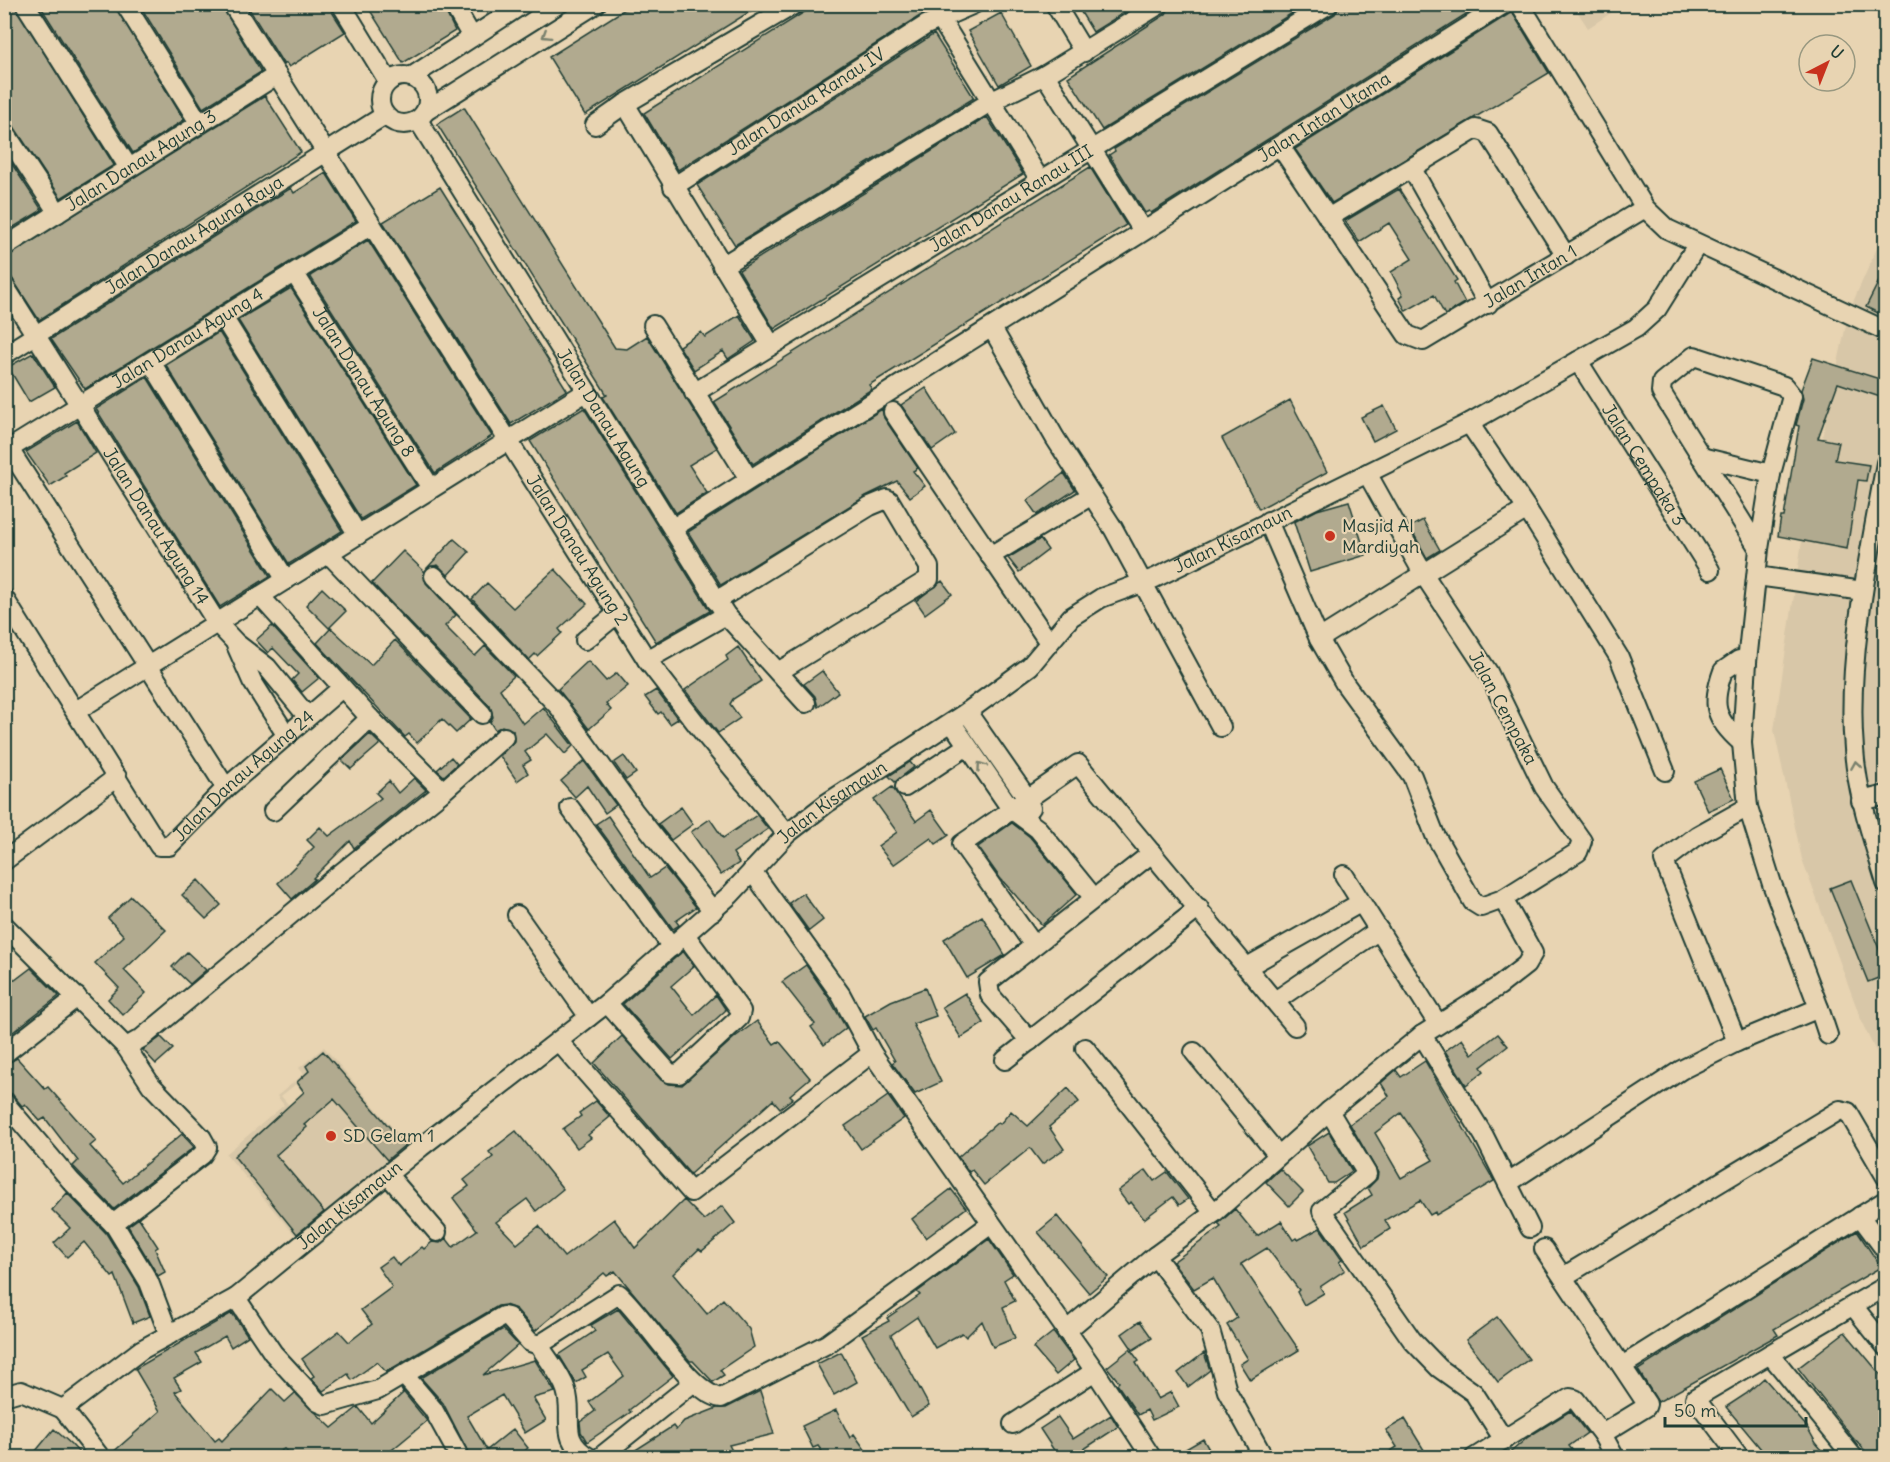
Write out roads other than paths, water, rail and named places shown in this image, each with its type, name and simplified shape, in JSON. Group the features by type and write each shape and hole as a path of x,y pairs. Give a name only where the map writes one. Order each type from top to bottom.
{"street":[{"path":"25,4 129,168"},
{"path":"126,4 200,124"},
{"name":"Jalan Danau Agung 2","path":"232,4 648,660 702,731 787,834"},
{"path":"341,4 388,81"},
{"path":"453,4 472,37"},
{"path":"411,77 523,4"},
{"path":"422,116 428,97 426,90 411,77 403,75 388,81 380,94 379,101 385,116 400,124 422,116 596,4"},
{"path":"595,125 625,104 795,4"},
{"name":"Jalan Danua Ranau IV","path":"673,187 926,25 974,4"},
{"path":"1055,4 1084,52"},
{"path":"722,266 990,102 1045,75 1160,4"},
{"name":"Jalan Danau Ranau III","path":"694,393 1040,180 1092,152 1329,4"},
{"name":"Jalan Intan Utama","path":"673,528 1504,4"},
{"path":"1520,4 1645,208 1667,229 1697,245 1886,331"},
{"path":"941,20 1040,180"},
{"name":"Jalan Danau Agung 3","path":"4,247 277,75"},
{"path":"1045,75 1143,231"},
{"path":"625,104 673,187 771,345"},
{"name":"Jalan Danau Agung Raya","path":"4,355 385,116"},
{"name":"Jalan Danau Agung","path":"422,116 586,392 721,608 806,703"},
{"path":"1280,146 1328,218 1476,129 1485,130 1566,256"},
{"path":"4,131 58,213"},
{"path":"1412,169 1488,304"},
{"name":"Jalan Intan 1","path":"1328,218 1407,334 1423,341 1645,208"},
{"name":"Jalan Danau Agung 4","path":"7,450 371,225"},
{"name":"Jalan Kisamaun","path":"63,1409 123,1363 236,1298 607,1003 713,911 787,834 827,803 952,723 1030,666 1048,641 1071,617 1101,598 1143,582 1469,423 1636,328 1657,309 1697,245"},
{"name":"Jalan Danau Agung 8","path":"295,274 431,488"},
{"name":"Jalan Danau Agung 14","path":"4,285 217,622 236,643 267,667 307,716"},
{"path":"223,317 358,535"},
{"path":"653,326 749,479"},
{"path":"992,328 1055,438 1092,495 1143,582 1221,727"},
{"path":"1759,549 1659,387 1694,356 1790,390 1792,396 1771,474 1759,549 1747,662 1742,743 1748,807 1772,884 1827,1035"},
{"name":"Jalan Cempaka 3","path":"1578,361 1710,570"},
{"path":"151,362 286,579"},
{"path":"76,711 586,392"},
{"path":"893,412 1048,641"},
{"path":"1469,423 1527,509 1619,657 1665,771"},
{"path":"7,450 226,788"},
{"path":"1701,457 1771,474"},
{"path":"1886,463 1863,591 1853,697 1854,749 1864,800 1886,883"},
{"name":"Jalan Cempaka","path":"1367,472 1424,575 1488,672 1544,787 1582,841 1578,852 1503,899"},
{"path":"990,556 1092,495"},
{"path":"648,660 870,506 887,499 929,567 928,579 778,672"},
{"path":"1319,639 1527,509"},
{"path":"1066,1331 1155,1256 1214,1213 1278,1155 1422,1035 1499,986 1532,958 1531,948 1503,899 1481,907 1473,902 1435,835 1412,776 1345,684 1319,639 1268,521"},
{"path":"328,553 482,714"},
{"path":"434,576 559,707 634,811 713,911"},
{"path":"1756,576 1863,591"},
{"path":"260,596 370,718 439,788 441,793"},
{"name":"Jalan Danau Agung 24","path":"4,598 159,846 169,846 226,788 337,692"},
{"path":"585,640 618,613"},
{"name":"Jalan Danau Agung 14","path":"236,643 252,681 286,736"},
{"path":"1742,743 1722,723 1715,698 1723,671 1739,660 1747,662"},
{"path":"967,712 1027,798 1038,829"},
{"path":"273,811 370,718"},
{"path":"952,723 1011,809 1038,829 1094,898"},
{"path":"126,1047 142,1038 441,793 504,737"},
{"path":"905,787 967,746"},
{"path":"1033,944 962,844 1078,764 1295,1026"},
{"path":"4,861 117,777"},
{"path":"1864,800 1886,795"},
{"path":"1737,1042 1664,861 1698,835 1748,807"},
{"path":"570,808 679,942 741,1011 739,1018 679,1074 669,1073 607,1003"},
{"path":"1030,1041 987,988 988,982 1033,944 1152,853"},
{"path":"752,871 842,995 872,1053 1095,1371 1152,1458"},
{"path":"1344,875 1438,1024"},
{"path":"1247,967 1360,903"},
{"path":"1005,1060 1199,909"},
{"path":"517,915 589,1017"},
{"path":"4,925 126,1047 151,1085 202,1138 207,1147 202,1155 113,1224"},
{"path":"1275,1001 1379,930"},
{"path":"4,1053 77,997"},
{"path":"1508,1183 1681,1070 1737,1042 1819,1008"},
{"path":"1422,1035 1484,1136 1530,1228"},
{"path":"559,1042 691,1192 872,1053"},
{"path":"1085,1048 1214,1213"},
{"path":"1194,1052 1278,1155"},
{"path":"4,1101 71,1181 113,1224 149,1282 169,1335"},
{"path":"1563,1277 1840,1110 1848,1112 1886,1177"},
{"path":"1329,1112 1367,1174 1322,1211 1418,1347 1439,1368 1474,1393 1504,1440"},
{"path":"388,1175 437,1232"},
{"path":"1622,1366 1886,1200"},
{"path":"1860,1216 1886,1251"},
{"path":"539,1345 619,1294 694,1382 712,1397 721,1398 827,1344 991,1224"},
{"path":"1544,1249 1647,1406 1602,1434"},
{"path":"1155,1256 1210,1330 1227,1391 1264,1458"},
{"path":"1740,1458 1695,1398 1854,1307 1886,1286"},
{"path":"236,1298 273,1353 321,1404 333,1404 378,1390 503,1316 508,1317 530,1342 539,1345 566,1390 570,1437 577,1449 590,1458"},
{"path":"1854,1307 1886,1347"},
{"path":"1770,1354 1854,1458"},
{"path":"1013,1424 1095,1371"},
{"path":"404,1375 433,1409 460,1458"},
{"path":"599,1458 694,1382"},
{"path":"4,1396 21,1391 63,1409 101,1458"},
{"path":"1474,1458 1570,1398 1575,1399 1602,1434 1615,1458"}],"place":[{"name":"Masjid Al Mardiyah","path":"1330,536"},
{"name":"SD Gelam 1","path":"331,1136"}]}
